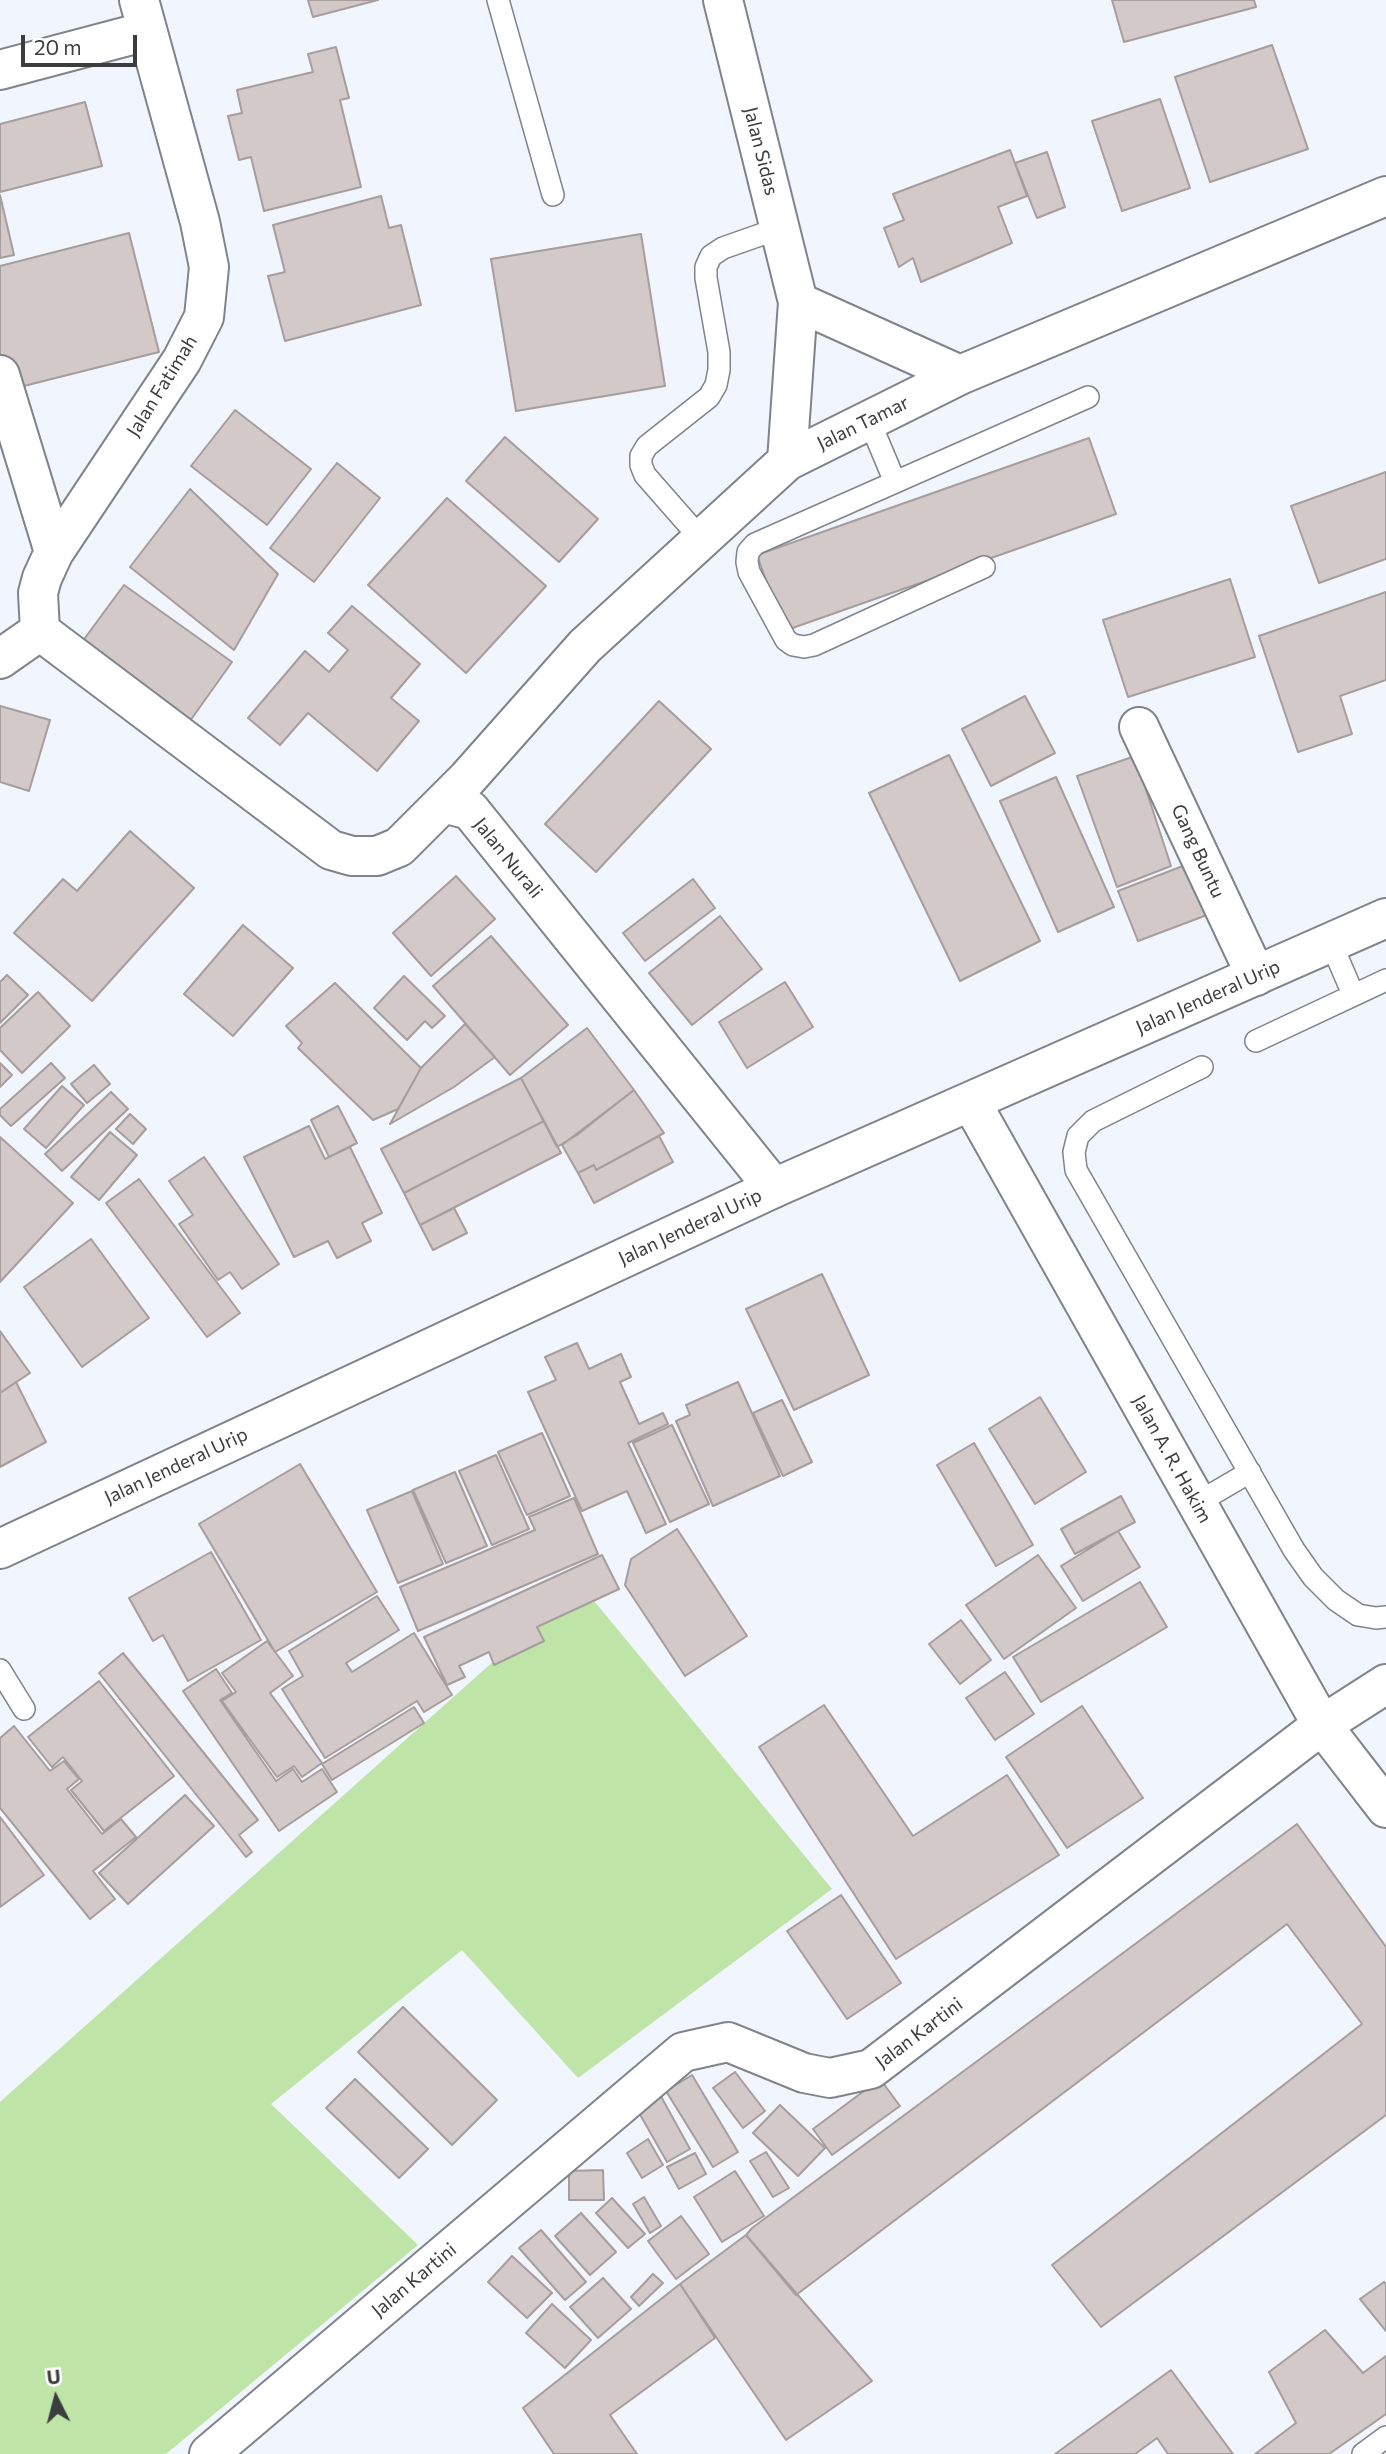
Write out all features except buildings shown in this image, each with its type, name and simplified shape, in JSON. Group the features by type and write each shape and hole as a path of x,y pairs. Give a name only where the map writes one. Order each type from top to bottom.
{"street":[{"name":"Jalan Sidas","path":"723,0 798,302 787,461"},
{"path":"0,70 143,16"},
{"name":"Jalan Fatimah","path":"40,631 38,593 54,552 182,360 204,317 209,267 200,222 143,16"},
{"name":"Jalan Tamar","path":"443,803 585,646 787,461 961,375 1386,196"},
{"path":"798,302 961,375"},
{"path":"0,375 54,552"},
{"path":"0,659 40,631 331,850 352,856 377,856 399,847 443,803"},
{"name":"Gang Buntu","path":"1139,727 1256,976"},
{"name":"Jalan Nurali","path":"443,803 470,810 774,1188"},
{"name":"Jalan Jenderal Urip","path":"0,1549 774,1188 1386,918"},
{"name":"Jalan A. R. Hakim","path":"971,1102 1322,1725 1386,1808"},
{"name":"Jalan Kartini","path":"209,2454 683,2052 728,2042 804,2073 831,2078 872,2069 1322,1725 1386,1684"}],"lane":[{"path":"498,0 553,195"},
{"path":"702,540 645,475 641,456 647,446 709,397 716,385 719,352 706,278 706,267 711,256 723,248 780,228"},
{"path":"984,567 814,645 804,647 793,645 786,640 750,572 748,552 755,544 1088,397"},
{"path":"869,420 895,482"},
{"path":"1331,943 1353,993"},
{"path":"1256,1041 1386,979"},
{"path":"1202,1067 1093,1121 1078,1136 1074,1152 1076,1170 1294,1550 1336,1600 1358,1615 1386,1617"},
{"path":"1197,1503 1250,1472"},
{"path":"0,1670 24,1709"},
{"path":"1363,2454 1386,2437"}],"green space":[{"path":"580,1584 832,1889 578,2078 462,1950 271,2104 418,2245 166,2454 0,2454 0,2102"}]}
